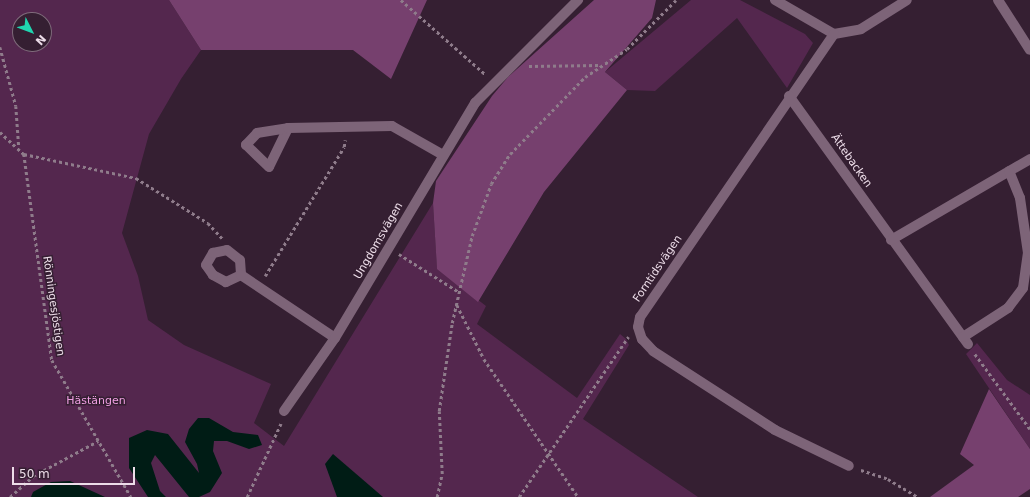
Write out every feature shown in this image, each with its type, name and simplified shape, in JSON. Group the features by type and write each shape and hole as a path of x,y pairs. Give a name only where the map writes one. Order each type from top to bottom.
{"street":[{"name":"Ungdomsvägen","path":"284,411 335,338 475,102 578,0"},
{"path":"775,0 834,34 861,29 907,0"},
{"path":"998,0 1030,50"},
{"name":"Forntidsvägen","path":"638,327 640,317 789,96 834,34"},
{"name":"Ättebacken","path":"789,96 965,341"},
{"path":"288,128 392,126 443,155"},
{"path":"891,240 1030,159"},
{"path":"965,341 1008,308 1023,288 1028,253 1020,198 1009,171"},
{"path":"227,250 240,260 241,275 226,282 213,275 206,265 213,252 227,250"},
{"path":"241,275 335,338"},
{"path":"638,327 642,339 653,351 775,430 849,466"}],"path":[{"path":"401,0 494,82"},
{"path":"437,497 442,474 439,412 456,305 472,236 491,184 510,154 585,77 627,49 676,0"},
{"path":"0,47 16,106 19,149"},
{"path":"511,65 551,67 601,65"},
{"path":"258,287 344,147 348,126"},
{"path":"0,132 24,154 136,178 208,223 227,242 227,250"},
{"name":"Rönningesjöstigen","path":"24,154 52,360 131,497"},
{"path":"388,248 459,292"},
{"path":"456,305 484,359 578,497"},
{"path":"519,497 626,339 638,327"},
{"path":"965,341 1030,430"},
{"path":"247,497 278,432 284,411"},
{"path":"10,497 33,476 98,441"},
{"path":"849,466 888,480 918,497"}],"green space":[{"name":"Hästängen","path":"0,0 169,0 201,50 181,79 149,134 122,233 138,276 148,320 184,345 271,384 254,423 284,446 433,203 437,268 486,306 477,324 577,398 620,334 626,339 629,345 583,419 698,497 0,497"},
{"path":"691,0 740,0 805,34 813,43 787,88 737,18 655,91 627,90 605,72"},
{"path":"977,343 1007,380 1030,395 1030,449 966,354"}],"shaded area":[{"path":"169,0 427,0 391,79 353,50 201,50"},
{"path":"594,0 656,0 652,18 605,72 627,90 544,192 478,302 437,269 433,203 436,181 492,96 508,77"},
{"path":"989,389 1030,449 1030,489 1018,497 930,497 974,465 960,454"},
{"path":"198,418 209,418 233,432 258,435 262,445 249,449 227,441 214,441 213,451 222,473 210,492 199,497 189,497 155,455 151,463 160,491 166,497 148,497 129,468 129,438 147,430 168,434 199,473 197,464 185,442 189,429"},
{"path":"333,454 383,497 337,497 325,464"},
{"path":"70,481 105,497 31,497 33,492 51,482"}]}
